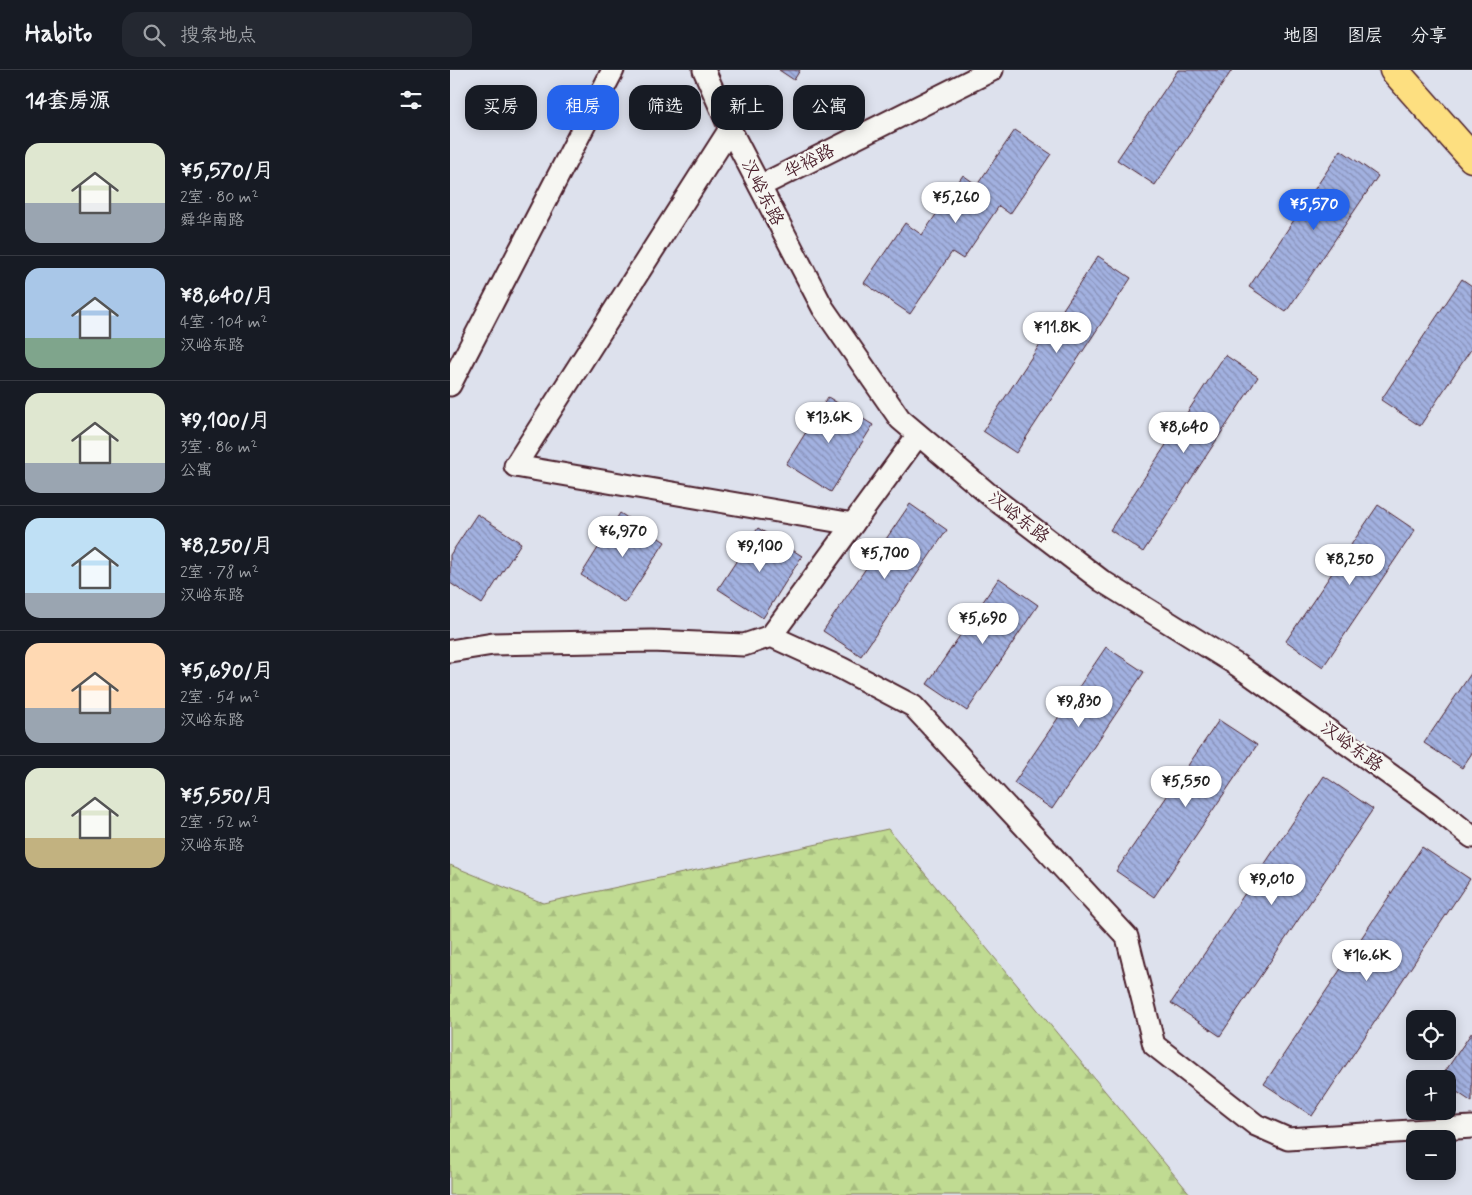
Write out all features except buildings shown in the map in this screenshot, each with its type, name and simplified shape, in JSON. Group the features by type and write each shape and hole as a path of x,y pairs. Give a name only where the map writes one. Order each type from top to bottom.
{"main road":[{"path":"1394,70 1472,158"}],"street":[{"path":"450,385 612,70"},
{"name":"汉峪东路","path":"704,70 711,86"},
{"name":"华裕路","path":"760,186 992,70"},
{"path":"729,130 515,466 853,524"},
{"name":"汉峪东路","path":"731,130 823,308 900,419 992,497 1102,581 1244,670 1431,804 1472,837"},
{"path":"450,650 493,644 652,641 744,645 772,636 918,435"},
{"path":"772,636 841,668 913,706 1128,938 1154,1045 1256,1125 1288,1139 1472,1127"}],"green space":[{"path":"888,829 1191,1195 450,1195 450,865 543,903"}]}
